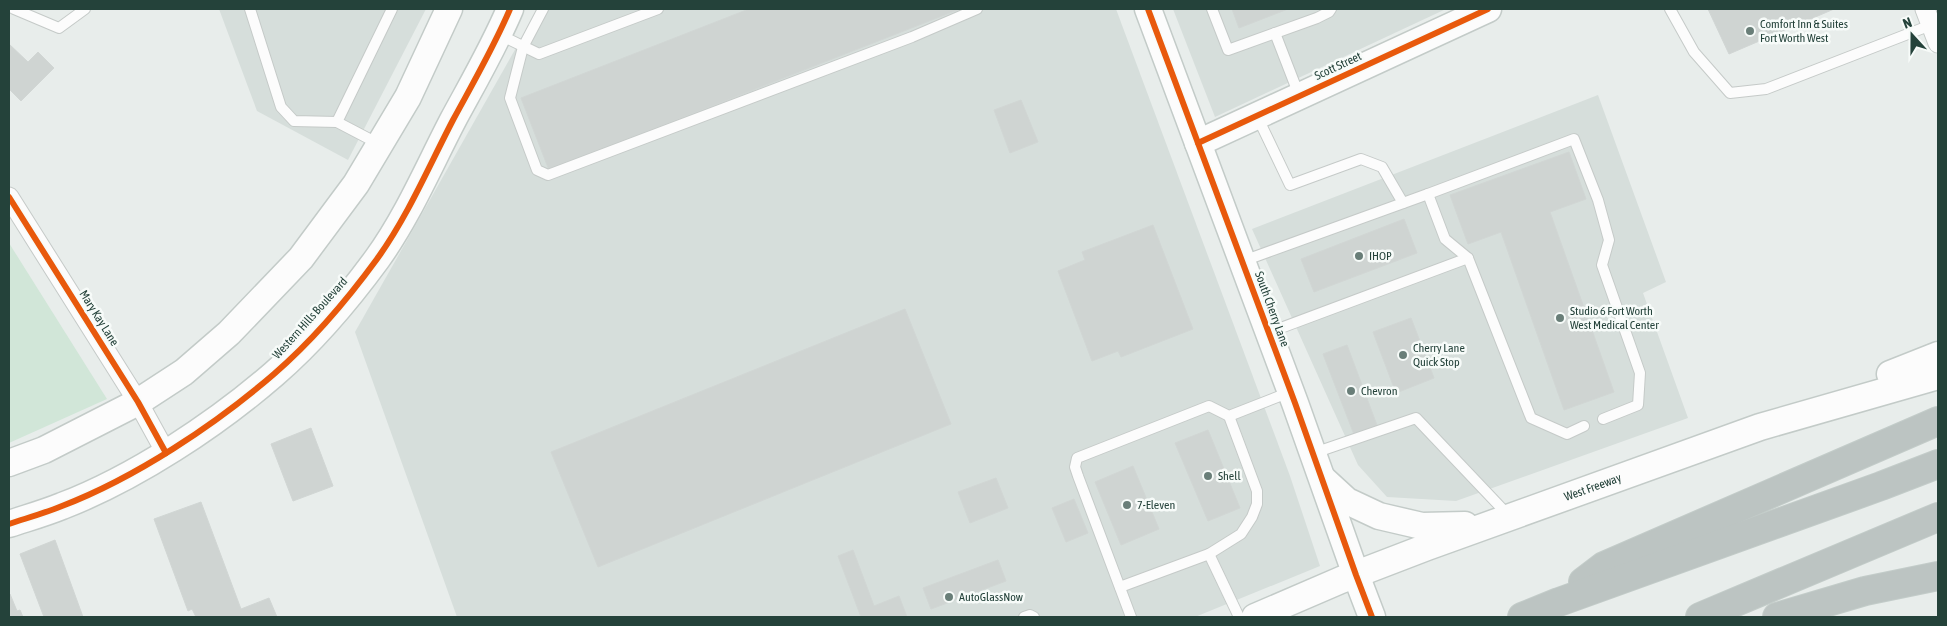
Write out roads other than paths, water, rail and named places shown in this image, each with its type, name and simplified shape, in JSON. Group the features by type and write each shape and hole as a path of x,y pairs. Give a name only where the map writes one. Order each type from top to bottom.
{"highway":[{"path":"1559,602 1604,566 1938,421"},
{"path":"1522,617 1938,464"},
{"path":"1700,617 1938,517"},
{"path":"1777,617 1865,591 1938,576"}],"street":[{"path":"9,463 44,450 138,402 184,372 229,333 301,258 356,184 408,97 449,9"},
{"name":"Western Hills Boulevard","path":"9,524 64,506 112,483 166,453 274,374 310,339 377,258 403,217 454,118 500,35 510,9"},
{"name":"South Cherry Lane","path":"1148,9 1291,392 1369,608"},
{"name":"Scott Street","path":"1198,143 1488,9"},
{"path":"1928,17 1938,43"},
{"name":"Mary Kay Lane","path":"9,198 138,402 166,453"},
{"path":"1760,427 1938,355"},
{"name":"West Freeway","path":"1255,617 1356,574 1760,427 1938,376"},
{"path":"1322,478 1347,501 1379,516 1422,526 1499,521"}],"lane":[{"path":"14,9 59,28 85,9"},
{"path":"250,9 281,107 294,121 337,122 380,144"},
{"path":"337,122 392,9"},
{"path":"543,9 523,47 510,98 537,170 548,175 912,37 977,9"},
{"path":"500,35 539,54 658,9"},
{"path":"1212,9 1228,50 1318,18 1331,9"},
{"path":"1670,9 1694,52 1730,93 1766,89 1928,17"},
{"path":"1275,33 1300,96"},
{"path":"1257,116 1290,185 1361,159 1382,167 1404,203"},
{"path":"1242,262 1574,138 1598,200 1609,240 1602,265 1640,373 1638,405 1603,419"},
{"path":"1428,194 1445,239 1468,258 1531,418 1567,434 1584,426"},
{"path":"1269,333 1468,258"},
{"path":"1229,416 1291,392"},
{"path":"1120,587 1209,554 1241,534 1252,517 1257,504 1257,491 1229,416 1209,406 1078,458 1075,466 1078,476 1120,587 1132,617"},
{"path":"1313,454 1416,418 1499,521"},
{"path":"1209,554 1239,617"},
{"path":"1024,617 1030,615 1034,617"}],"place":[{"name":"Comfort Inn & Suites Fort Worth West","path":"1750,31"},
{"name":"IHOP","path":"1359,256"},
{"name":"Studio 6 Fort Worth West Medical Center","path":"1560,318"},
{"name":"Cherry Lane Quick Stop","path":"1403,355"},
{"name":"Chevron","path":"1351,391"},
{"name":"Shell","path":"1208,476"},
{"name":"7-Eleven","path":"1127,505"},
{"name":"AutoGlassNow","path":"949,597"}]}
